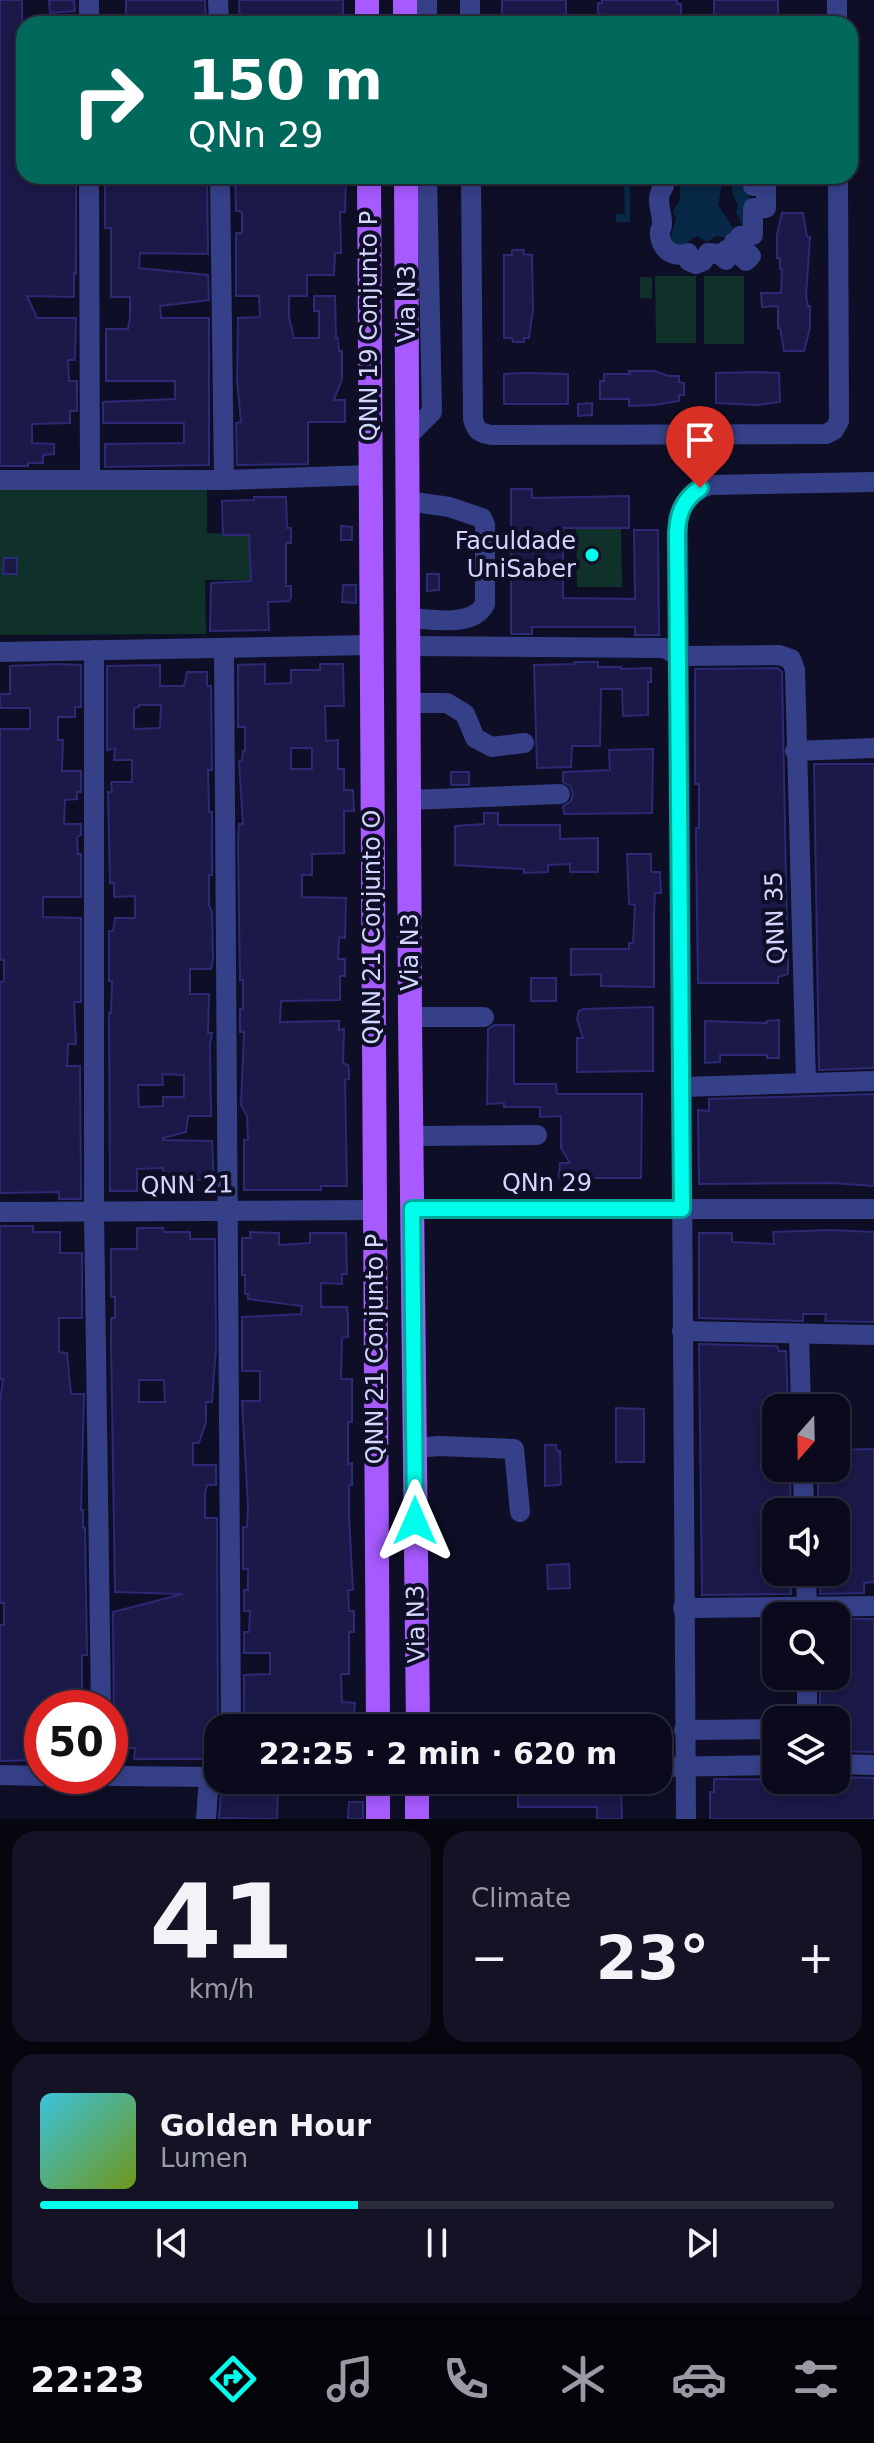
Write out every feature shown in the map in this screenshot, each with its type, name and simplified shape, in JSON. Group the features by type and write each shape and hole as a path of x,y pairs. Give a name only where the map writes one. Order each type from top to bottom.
{"main road":[{"name":"QNN 19 Conjunto P","path":"369,184 370,475"},
{"path":"377,184 378,226 385,234 395,235 403,230 406,221"},
{"name":"Via N3","path":"406,184 410,1017 418,1714"},
{"path":"370,269 372,260 380,255 389,256 396,264 396,350 408,430"},
{"path":"370,475 370,652 382,706 382,914 389,922 398,924 406,919 410,910"},
{"name":"QNN 21 Conjunto O","path":"370,652 375,1210"},
{"path":"372,959 383,947 393,949 400,956 401,1049 412,1105"},
{"name":"QNN 21 Conjunto P","path":"375,1210 378,1714"},
{"path":"374,1387 386,1454 387,1544 391,1553 401,1557 410,1554 415,1546"},
{"path":"376,1586 381,1577 391,1575 399,1578 404,1587 405,1650 417,1714"},
{"path":"378,1794 378,1819"},
{"path":"417,1794 417,1819"}],"street":[{"path":"89,184 90,480"},
{"path":"220,184 224,480"},
{"path":"408,430 432,412 427,184"},
{"path":"471,184 475,427 480,433 491,435 523,435 826,434 834,430 839,421 838,184"},
{"path":"663,184 658,203 663,222 662,241 672,254 680,256 688,253 689,261 696,264 703,261 708,253 719,254 726,260 726,250 732,250 734,242 738,253 746,261 751,256 742,248 740,236 753,235 753,208 766,208 766,186 753,184"},
{"path":"0,480 224,480 370,475"},
{"path":"686,1819 678,520 681,507 691,494 709,485 874,482"},
{"path":"408,501 449,507 482,518 485,525 485,604 481,612 472,617 451,620 409,618"},
{"path":"409,646 664,648 679,656"},
{"path":"224,649 231,1714"},
{"path":"0,652 224,649 370,652"},
{"path":"94,650 94,1212 101,1690"},
{"name":"QNN 35","path":"679,656 779,655 791,659 795,670 806,1083"},
{"path":"409,703 447,703 465,714 475,738 492,747 524,743"},
{"path":"795,751 874,748"},
{"path":"410,800 560,794"},
{"path":"410,1017 484,1017"},
{"path":"683,1087 874,1081"},
{"path":"413,1136 537,1135"},
{"name":"QNn 29","path":"412,1209 682,1209"},
{"path":"682,1209 874,1209"},
{"name":"QNN 21","path":"0,1212 375,1210"},
{"path":"682,1331 874,1335"},
{"path":"799,1334 801,1394"},
{"path":"415,1448 514,1449 520,1512"},
{"path":"850,1608 874,1606"},
{"path":"683,1608 762,1610"},
{"path":"684,1730 762,1729"},
{"path":"850,1764 874,1765"},
{"path":"672,1766 762,1765"},
{"path":"0,1775 24,1776"},
{"path":"128,1776 204,1777"},
{"path":"206,1819 211,1794"}],"green space":[{"path":"655,276 696,276 696,343 656,343"},
{"path":"704,276 744,276 744,344 704,344"},
{"path":"640,277 652,277 652,299 640,298"},
{"path":"207,485 207,533 251,534 251,580 205,580 206,634 0,635 0,486"},
{"path":"576,525 621,525 622,587 577,587"}],"water":[{"path":"616,184 630,184 630,222 616,222 616,214 625,214 624,185"},
{"path":"722,184 718,205 733,228 727,238 716,236 707,242 697,236 677,248 670,239 676,218 673,211 680,200 680,186"},
{"path":"733,184 749,184 749,225 742,225 732,193"}],"building":[{"path":"0,0 22,0 22,16 16,16 16,184 76,184 74,297 27,296 37,318 76,318 75,360 68,360 69,381 77,381 77,411 70,411 70,423 32,424 32,443 54,444 54,454 43,455 43,463 0,466"},
{"path":"49,0 74,0 75,11 50,13"},
{"path":"126,0 205,0 206,16 126,16"},
{"path":"239,0 343,0 343,16 240,16"},
{"path":"502,0 566,0 566,16 502,16"},
{"path":"602,0 677,0 677,4 681,4 681,16 602,16 598,15 598,3"},
{"path":"714,0 778,0 778,16 714,16"},
{"path":"105,184 207,184 208,254 140,253 139,268 208,275 209,300 160,306 161,318 209,318 209,465 105,467 105,444 184,443 184,423 103,423 103,402 175,399 175,381 106,381 106,329 128,329 130,297 111,297 111,228 105,228"},
{"path":"235,184 346,184 345,212 340,212 341,253 335,253 334,275 307,275 307,296 289,296 289,317 294,338 319,338 319,311 314,311 314,296 335,296 336,338 339,351 342,351 342,379 334,400 345,400 345,422 308,422 308,464 237,465 236,423 241,422 237,380 238,318 260,317 259,296 236,296 236,233 242,233 242,212 236,211"},
{"path":"782,213 803,213 807,237 810,237 806,296 810,306 810,328 804,351 784,351 778,328 778,306 762,307 761,293 781,293 782,269 780,258 777,258 777,235"},
{"path":"512,250 524,250 523,254 532,255 533,309 529,338 524,338 524,342 504,338 504,255 512,255"},
{"path":"629,371 655,371 679,376 679,382 684,383 684,395 679,395 679,401 654,405 629,406 629,399 600,399 600,381 604,381 604,374 630,374"},
{"path":"716,373 779,373 780,402 758,405 716,403"},
{"path":"504,374 568,374 568,404 504,404"},
{"path":"592,403 592,415 578,416 578,404"},
{"path":"511,489 532,489 532,498 629,496 629,528 563,528 563,598 635,599 634,530 658,530 659,635 635,635 635,627 532,627 532,634 511,634"},
{"path":"254,497 286,497 291,543 286,543 286,586 291,586 291,597 289,601 268,602 269,630 210,631 211,583 251,581 249,535 223,535 222,501 254,500"},
{"path":"341,526 352,527 352,540 341,540"},
{"path":"4,558 17,558 17,574 3,574"},
{"path":"427,574 439,574 439,590 427,591"},
{"path":"343,585 356,585 356,603 342,602"},
{"path":"598,662 598,667 621,669 651,668 648,715 623,716 622,689 601,689 600,746 572,746 571,767 537,768 534,665"},
{"path":"265,664 265,684 291,683 291,670 320,670 320,664 343,664 344,706 325,706 326,741 338,740 338,769 344,769 344,790 353,790 354,811 344,811 344,853 312,854 312,875 302,875 302,897 346,898 345,938 339,937 338,959 345,959 345,976 340,976 340,1000 281,1001 280,1022 339,1021 339,1030 344,1029 343,1063 349,1069 349,1079 345,1080 347,1186 321,1186 321,1190 244,1190 244,1140 248,1140 247,1116 241,1105 244,1032 240,1032 243,980 240,980 238,841 239,824 243,824 239,761 242,761 245,751 245,727 238,727 238,665","holes":["291,748 312,748 312,769 291,769"]},
{"path":"81,665 81,707 75,707 75,717 58,717 58,740 63,740 62,771 81,771 81,792 77,792 77,799 65,800 64,824 81,824 81,835 77,837 78,854 81,854 81,897 43,897 43,917 81,918 81,1002 74,1002 76,1044 68,1044 67,1066 80,1066 81,1199 59,1199 59,1192 0,1193 0,982 4,981 4,960 0,960 0,729 30,729 30,708 0,708 0,694 10,694 10,666"},
{"path":"160,665 160,686 184,686 187,672 207,672 207,686 211,686 212,770 208,770 209,812 212,812 209,906 212,912 213,959 211,969 190,969 190,994 209,994 211,1116 188,1116 186,1132 163,1140 212,1141 214,1180 163,1179 163,1168 137,1169 137,1191 110,1191 109,1013 112,981 109,981 109,931 113,931 115,918 135,918 135,896 114,897 114,883 110,883 108,792 112,792 111,782 132,782 132,760 114,760 115,748 107,750 107,666","holes":["139,705 161,705 160,728 134,729 134,708","162,1074 184,1075 184,1097 163,1097 163,1106 139,1107 138,1085 163,1085"]},
{"path":"777,668 782,672 787,930 782,945 788,945 788,974 778,977 778,983 698,983 696,828 699,828 699,784 695,784 695,669"},
{"path":"653,749 652,813 564,814 563,806 571,801 573,794 570,786 563,782 563,772 610,770 609,750"},
{"path":"814,764 874,764 874,1068 819,1070"},
{"path":"451,772 469,772 469,785 451,785"},
{"path":"484,813 498,813 498,825 560,825 560,839 598,838 598,872 570,872 570,864 548,865 548,872 524,873 524,869 455,865 455,826 484,824"},
{"path":"627,854 651,854 651,872 660,872 661,893 655,893 654,987 601,986 601,974 571,975 571,949 629,949 629,943 633,943 635,905 629,904"},
{"path":"531,978 556,978 556,1001 531,1001"},
{"path":"653,1007 653,1071 577,1072 577,1038 583,1038 577,1019 579,1011"},
{"path":"779,1020 779,1058 720,1055 720,1062 705,1063 705,1021 767,1023"},
{"path":"494,1025 514,1025 514,1084 556,1084 557,1094 642,1094 641,1178 559,1178 560,1163 570,1163 561,1148 561,1116 540,1117 540,1107 487,1104 488,1029"},
{"path":"874,1094 874,1186 832,1183 699,1184 698,1110 709,1111 709,1099"},
{"path":"0,1226 33,1226 33,1232 60,1232 60,1253 82,1253 82,1318 59,1318 59,1352 67,1353 71,1394 84,1394 81,1510 85,1528 87,1655 82,1655 82,1690 24,1690 24,1760 0,1761 0,1625 4,1625 4,1603 0,1603 0,1402 3,1379 0,1379"},
{"path":"137,1228 163,1228 164,1232 190,1232 190,1239 215,1239 216,1348 212,1402 206,1402 206,1422 199,1443 193,1443 193,1465 216,1465 216,1485 207,1485 205,1493 205,1518 217,1518 218,1714 204,1714 204,1759 134,1759 135,1748 128,1748 128,1690 114,1690 113,1612 183,1594 115,1592 111,1318 115,1318 115,1297 111,1297 111,1249 137,1249","holes":["139,1380 164,1380 165,1402 139,1402"]},
{"path":"250,1232 279,1233 279,1245 310,1243 310,1233 346,1233 347,1274 342,1274 342,1284 321,1283 321,1307 347,1307 348,1316 348,1337 342,1338 341,1379 352,1379 348,1464 352,1463 349,1516 353,1590 348,1590 349,1611 354,1611 354,1632 349,1632 349,1674 341,1674 342,1702 355,1703 354,1714 244,1714 244,1675 270,1674 270,1653 244,1653 244,1632 249,1632 250,1611 244,1611 248,1569 243,1569 243,1527 247,1527 248,1506 242,1401 260,1401 260,1371 242,1371 242,1317 301,1314 302,1306 248,1299 245,1275 242,1275 242,1238 251,1238"},
{"path":"773,1232 874,1232 874,1322 825,1321 826,1314 803,1314 803,1321 699,1318 699,1233 732,1233 732,1242 774,1244"},
{"path":"699,1344 777,1346 779,1351 786,1351 788,1394 762,1394 762,1482 790,1482 791,1498 762,1498 762,1586 791,1586 791,1594 702,1595"},
{"path":"616,1408 644,1409 644,1462 616,1462"},
{"path":"545,1445 556,1445 557,1451 560,1451 561,1484 545,1486"},
{"path":"874,1449 874,1582 864,1583 864,1593 820,1594 820,1586 850,1586 850,1498 818,1498 818,1482 850,1482 850,1450"},
{"path":"569,1564 570,1588 548,1589 547,1565"},
{"path":"850,1619 874,1619 874,1752 850,1751 850,1706 820,1706 820,1690 850,1690"},
{"path":"850,1777 874,1778 874,1819 710,1819 710,1792 714,1792 714,1779 762,1779 762,1794 850,1794"},
{"path":"221,1794 278,1794 277,1819 219,1818"},
{"path":"518,1794 621,1794 622,1819 597,1819 597,1807 518,1807"},
{"path":"349,1802 363,1802 363,1819 348,1819"}],"place":[{"name":"Faculdade UniSaber","path":"592,555"}],"route":[{"path":"415,1521 412,1209 682,1209 677,533 681,507 700,488"}]}
